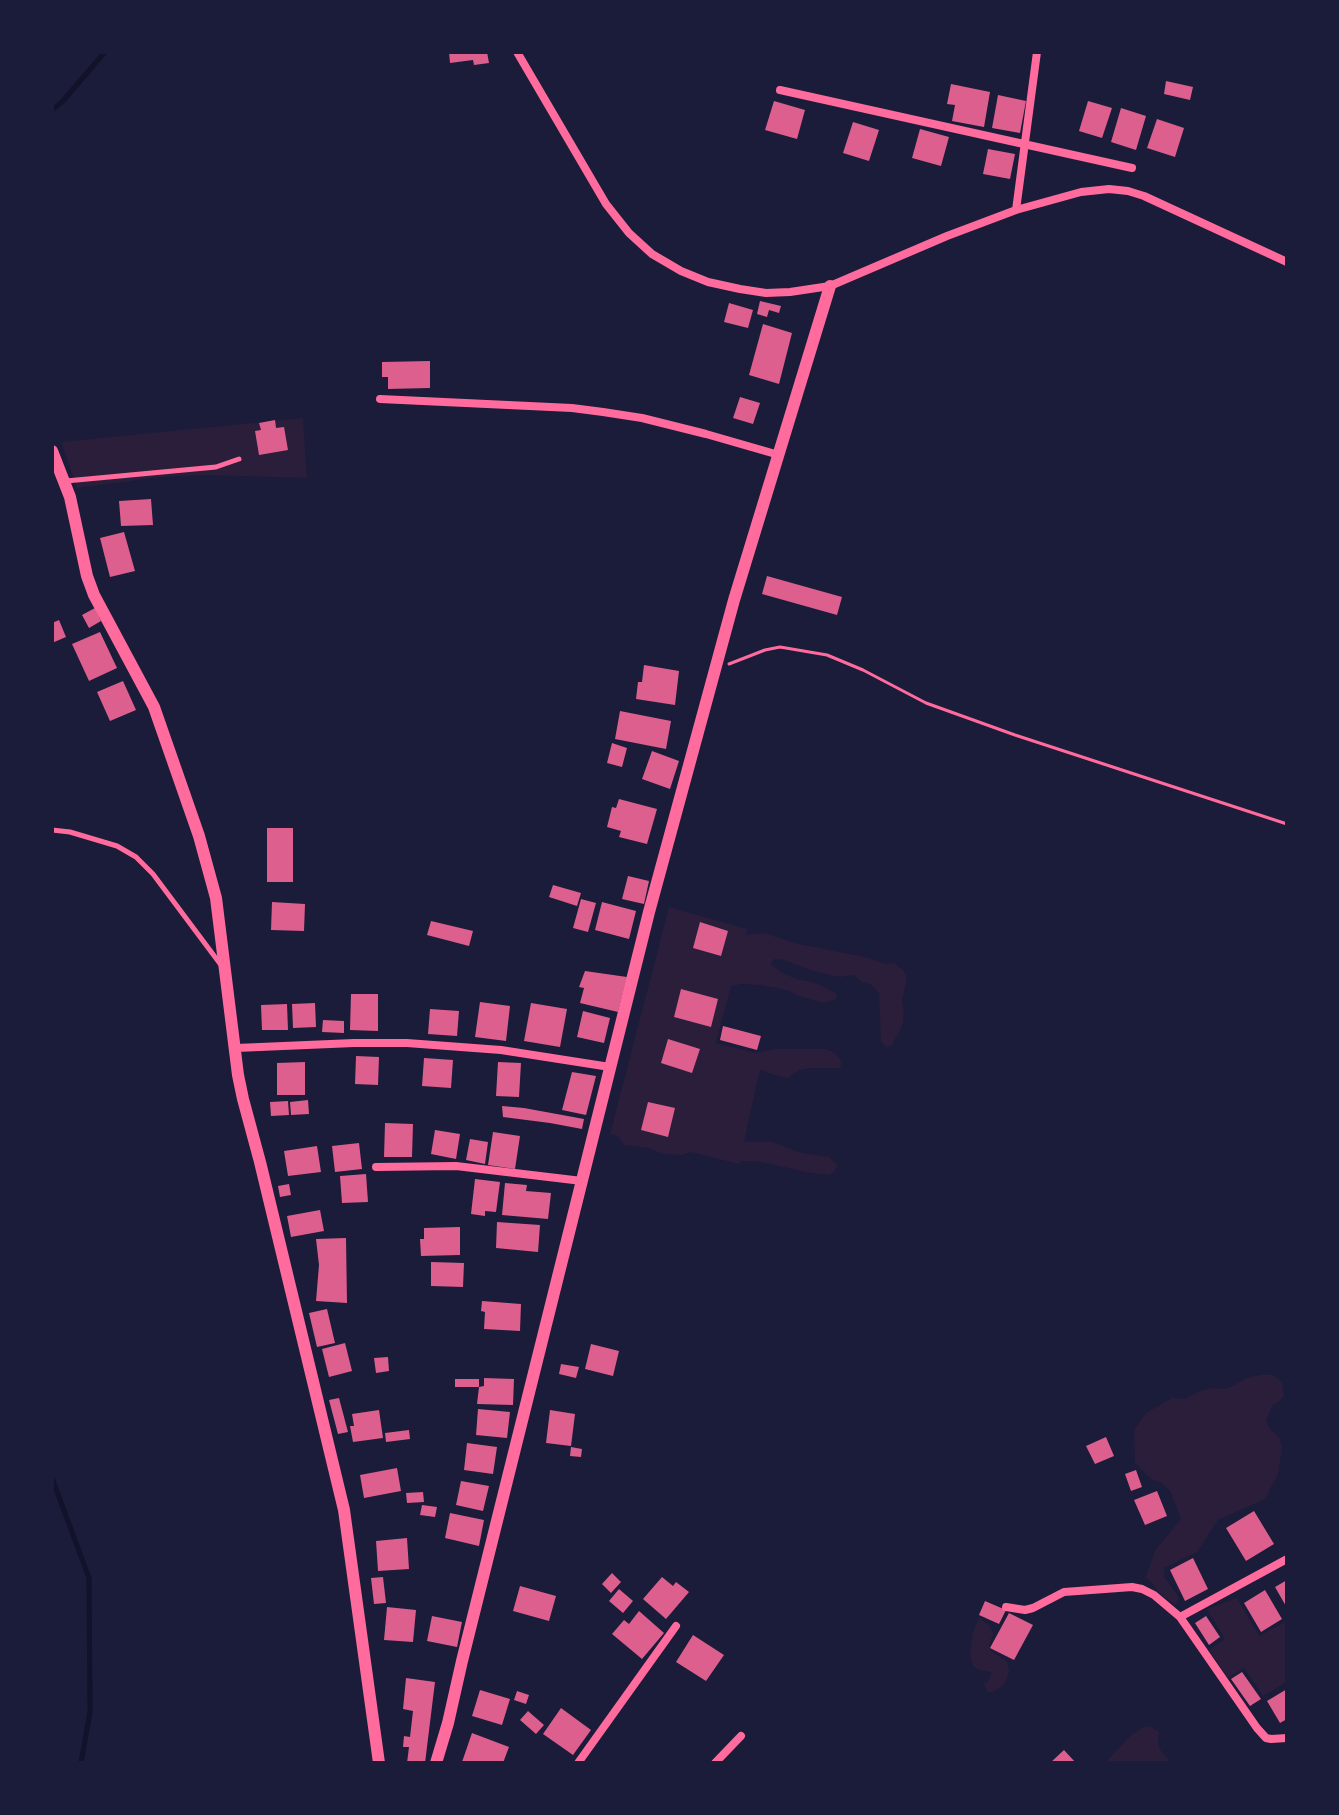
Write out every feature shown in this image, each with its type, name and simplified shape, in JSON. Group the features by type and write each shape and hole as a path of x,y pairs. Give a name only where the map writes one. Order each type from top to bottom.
{"street":[{"path":"517,52 606,204 629,233 652,254 708,282 766,293 830,286 1016,210 1081,192 1109,189 1144,196 1287,262"},
{"path":"1016,210 1037,54"},
{"path":"780,90 1132,168"},
{"path":"436,1763 649,912 734,600 830,286"},
{"path":"380,399 603,412 680,427 779,455"},
{"path":"52,451 70,497 87,576 94,595 154,707 216,898 243,1099 344,1510 379,1763"},
{"path":"236,1048 407,1043 501,1050 610,1067"},
{"path":"376,1167 456,1166 582,1181"},
{"path":"1180,1617 1287,1559"},
{"path":"1006,1607 1033,1608 1064,1592 1142,1589 1180,1617 1266,1738 1287,1738"},
{"path":"578,1763 676,1626"},
{"path":"715,1763 741,1736"}],"lane":[{"path":"64,481 216,467 239,459"},
{"path":"52,830 117,846 136,857 153,874 226,972"}],"path":[{"path":"715,669 780,647 827,655 926,703 1287,824"}],"shaded area":[{"path":"303,418 307,478 204,475 160,477 77,488 61,442"},
{"path":"669,907 747,929 746,935 764,933 885,964 894,963 903,970 907,977 902,1001 903,1022 891,1046 886,1047 881,1041 879,993 854,975 840,977 774,959 771,964 781,972 836,993 837,999 824,1003 761,985 731,986 716,1043 756,1053 776,1049 826,1049 835,1053 842,1062 840,1068 810,1068 788,1078 760,1069 744,1142 773,1142 798,1152 829,1157 838,1165 834,1172 829,1175 811,1173 756,1161 740,1161 739,1164 690,1152 683,1155 664,1154 624,1145 618,1136 610,1134"},
{"path":"1260,1375 1273,1375 1282,1382 1284,1396 1272,1406 1266,1420 1279,1437 1282,1447 1278,1474 1265,1499 1218,1520 1197,1552 1164,1568 1164,1576 1179,1598 1176,1605 1145,1578 1156,1549 1181,1519 1170,1491 1151,1479 1135,1463 1134,1430 1146,1413 1172,1398 1185,1399 1212,1388 1226,1389"},
{"path":"1237,1598 1259,1636 1287,1621 1287,1682 1263,1696 1244,1668 1228,1678 1209,1650 1225,1639 1207,1609"},
{"path":"979,1618 990,1626 993,1634 989,1646 991,1651 1007,1662 1009,1671 1006,1682 992,1692 987,1692 984,1684 991,1672 973,1666 970,1656 973,1632"},
{"path":"1144,1727 1159,1732 1161,1751 1172,1763 1105,1763 1131,1735"}],"building":[{"path":"449,52 487,52 489,63 474,65 473,60 450,63"},
{"path":"1166,81 1193,87 1190,100 1164,94"},
{"path":"951,84 990,92 984,127 952,121 955,105 947,104"},
{"path":"998,95 1026,101 1020,133 992,128"},
{"path":"774,101 805,110 797,139 765,130"},
{"path":"1088,101 1112,108 1102,138 1079,131"},
{"path":"1121,108 1146,116 1136,150 1111,142"},
{"path":"1157,119 1184,128 1175,157 1147,148"},
{"path":"853,122 879,130 869,161 843,153"},
{"path":"920,129 949,137 941,166 912,158"},
{"path":"988,149 1015,154 1010,179 983,174"},
{"path":"760,301 781,306 779,313 769,310 767,317 757,314"},
{"path":"729,303 753,310 748,328 724,322"},
{"path":"763,324 792,333 779,384 749,375"},
{"path":"430,361 430,388 388,389 388,377 382,377 382,362"},
{"path":"740,397 760,403 753,424 733,418"},
{"path":"275,420 276,428 284,427 288,450 259,455 255,431 261,430 259,423"},
{"path":"151,499 153,525 121,526 119,501"},
{"path":"124,532 135,571 110,577 100,538"},
{"path":"767,576 842,597 837,615 762,594"},
{"path":"95,608 101,621 89,628 82,615"},
{"path":"59,620 66,637 52,643 52,623"},
{"path":"100,632 117,668 89,681 72,644"},
{"path":"644,665 679,671 675,705 636,699"},
{"path":"123,681 136,710 110,721 97,692"},
{"path":"620,711 671,721 666,749 615,739"},
{"path":"612,743 627,748 622,767 607,763"},
{"path":"652,751 679,761 670,789 642,779"},
{"path":"619,799 657,809 647,844 619,837 621,831 607,827 612,807 616,808"},
{"path":"267,828 293,828 293,882 267,882"},
{"path":"628,876 649,881 644,904 622,899"},
{"path":"553,885 581,893 577,906 549,897"},
{"path":"581,899 596,903 588,932 573,928"},
{"path":"272,902 305,904 304,931 271,930"},
{"path":"602,902 636,911 629,939 595,930"},
{"path":"431,921 473,931 469,946 427,935"},
{"path":"700,922 728,931 721,956 693,948"},
{"path":"585,971 627,977 618,1012 580,1003 584,988 579,987"},
{"path":"681,989 718,999 711,1027 674,1017"},
{"path":"351,994 378,994 378,1031 350,1030"},
{"path":"480,1002 510,1006 506,1041 475,1037"},
{"path":"315,1003 316,1027 293,1028 292,1004"},
{"path":"531,1003 567,1009 560,1047 524,1041"},
{"path":"287,1004 288,1030 262,1030 261,1005"},
{"path":"430,1009 459,1011 457,1036 428,1034"},
{"path":"583,1011 610,1018 604,1043 577,1037"},
{"path":"323,1020 344,1021 344,1033 322,1032"},
{"path":"723,1026 761,1036 757,1050 720,1040"},
{"path":"668,1039 700,1049 692,1073 661,1063"},
{"path":"356,1056 379,1057 378,1085 355,1084"},
{"path":"424,1058 453,1060 451,1088 422,1086"},
{"path":"305,1062 305,1095 277,1095 277,1063"},
{"path":"498,1062 521,1063 519,1097 496,1096"},
{"path":"572,1072 596,1076 586,1115 562,1110"},
{"path":"308,1100 309,1114 291,1115 290,1102"},
{"path":"288,1101 289,1115 271,1116 270,1102"},
{"path":"648,1102 675,1108 668,1137 641,1130"},
{"path":"502,1106 584,1119 582,1129 503,1117"},
{"path":"385,1123 413,1124 412,1157 384,1157"},
{"path":"435,1130 460,1134 456,1159 431,1154"},
{"path":"493,1132 520,1136 515,1169 488,1165"},
{"path":"470,1139 488,1142 485,1164 466,1160"},
{"path":"359,1143 362,1169 335,1172 332,1146"},
{"path":"317,1146 321,1172 288,1176 284,1151"},
{"path":"366,1174 368,1202 342,1203 340,1176"},
{"path":"475,1179 500,1182 496,1212 485,1211 485,1216 471,1214"},
{"path":"505,1183 527,1185 526,1191 551,1193 548,1219 502,1215"},
{"path":"289,1184 291,1195 280,1197 278,1186"},
{"path":"320,1210 324,1231 291,1237 287,1216"},
{"path":"497,1222 540,1225 538,1252 496,1248"},
{"path":"460,1227 460,1255 421,1256 420,1239 424,1239 424,1228"},
{"path":"346,1238 347,1303 316,1301 319,1265 316,1239"},
{"path":"431,1262 464,1263 463,1287 431,1286"},
{"path":"482,1301 521,1304 520,1331 484,1329"},
{"path":"327,1309 335,1343 317,1347 309,1313"},
{"path":"345,1343 352,1371 329,1377 322,1349"},
{"path":"591,1344 619,1351 613,1376 585,1369"},
{"path":"388,1357 389,1371 376,1373 374,1358"},
{"path":"561,1364 579,1367 576,1378 559,1374"},
{"path":"484,1378 514,1379 513,1405 477,1404 479,1387 484,1386"},
{"path":"455,1379 479,1379 479,1387 455,1387"},
{"path":"339,1398 348,1432 338,1434 329,1400"},
{"path":"478,1409 510,1412 507,1438 476,1435"},
{"path":"379,1410 383,1438 353,1442 350,1426 354,1426 352,1414"},
{"path":"550,1410 575,1414 571,1446 546,1443"},
{"path":"409,1430 410,1439 386,1442 385,1433"},
{"path":"1106,1437 1114,1456 1095,1464 1086,1446"},
{"path":"467,1443 497,1447 493,1474 464,1470"},
{"path":"571,1447 582,1449 581,1457 570,1456"},
{"path":"397,1468 401,1491 364,1498 360,1475"},
{"path":"1136,1470 1142,1487 1131,1491 1125,1474"},
{"path":"461,1481 489,1486 483,1511 456,1505"},
{"path":"1157,1491 1167,1516 1145,1525 1134,1500"},
{"path":"423,1492 424,1502 407,1503 406,1493"},
{"path":"422,1505 437,1507 435,1517 420,1515"},
{"path":"1254,1511 1274,1544 1246,1561 1226,1528"},
{"path":"450,1513 484,1520 479,1546 445,1538"},
{"path":"407,1538 409,1569 378,1571 376,1541"},
{"path":"1193,1558 1208,1589 1185,1601 1170,1570"},
{"path":"612,1573 621,1582 611,1593 602,1584"},
{"path":"383,1577 386,1603 374,1604 371,1578"},
{"path":"662,1577 673,1586 676,1582 689,1592 666,1619 643,1599"},
{"path":"1287,1580 1287,1608 1275,1587"},
{"path":"520,1586 556,1596 549,1621 513,1611"},
{"path":"619,1589 633,1601 623,1613 609,1601"},
{"path":"1265,1590 1282,1619 1261,1632 1244,1603"},
{"path":"985,1601 1006,1610 999,1624 979,1615"},
{"path":"387,1607 416,1610 413,1642 384,1640"},
{"path":"639,1611 664,1633 642,1659 612,1634 624,1620 629,1624"},
{"path":"1009,1613 1033,1625 1014,1660 990,1648"},
{"path":"432,1616 462,1622 457,1647 427,1641"},
{"path":"1206,1616 1220,1637 1209,1645 1195,1623"},
{"path":"693,1635 724,1655 706,1681 676,1662"},
{"path":"1242,1672 1261,1699 1250,1706 1231,1679"},
{"path":"406,1678 435,1682 425,1763 407,1763 409,1747 403,1747 404,1736 410,1737 413,1711 403,1709"},
{"path":"1287,1689 1287,1719 1280,1723 1267,1701"},
{"path":"480,1690 510,1699 502,1725 472,1716"},
{"path":"517,1691 529,1695 526,1704 514,1700"},
{"path":"561,1708 591,1730 573,1755 543,1734"},
{"path":"528,1711 544,1725 536,1734 520,1720"},
{"path":"472,1733 509,1747 503,1763 462,1762"},
{"path":"1064,1750 1076,1763 1050,1763"}],"waterway":[{"path":"52,110 105,52"},
{"path":"52,1478 89,1578 90,1712 81,1763"}]}
